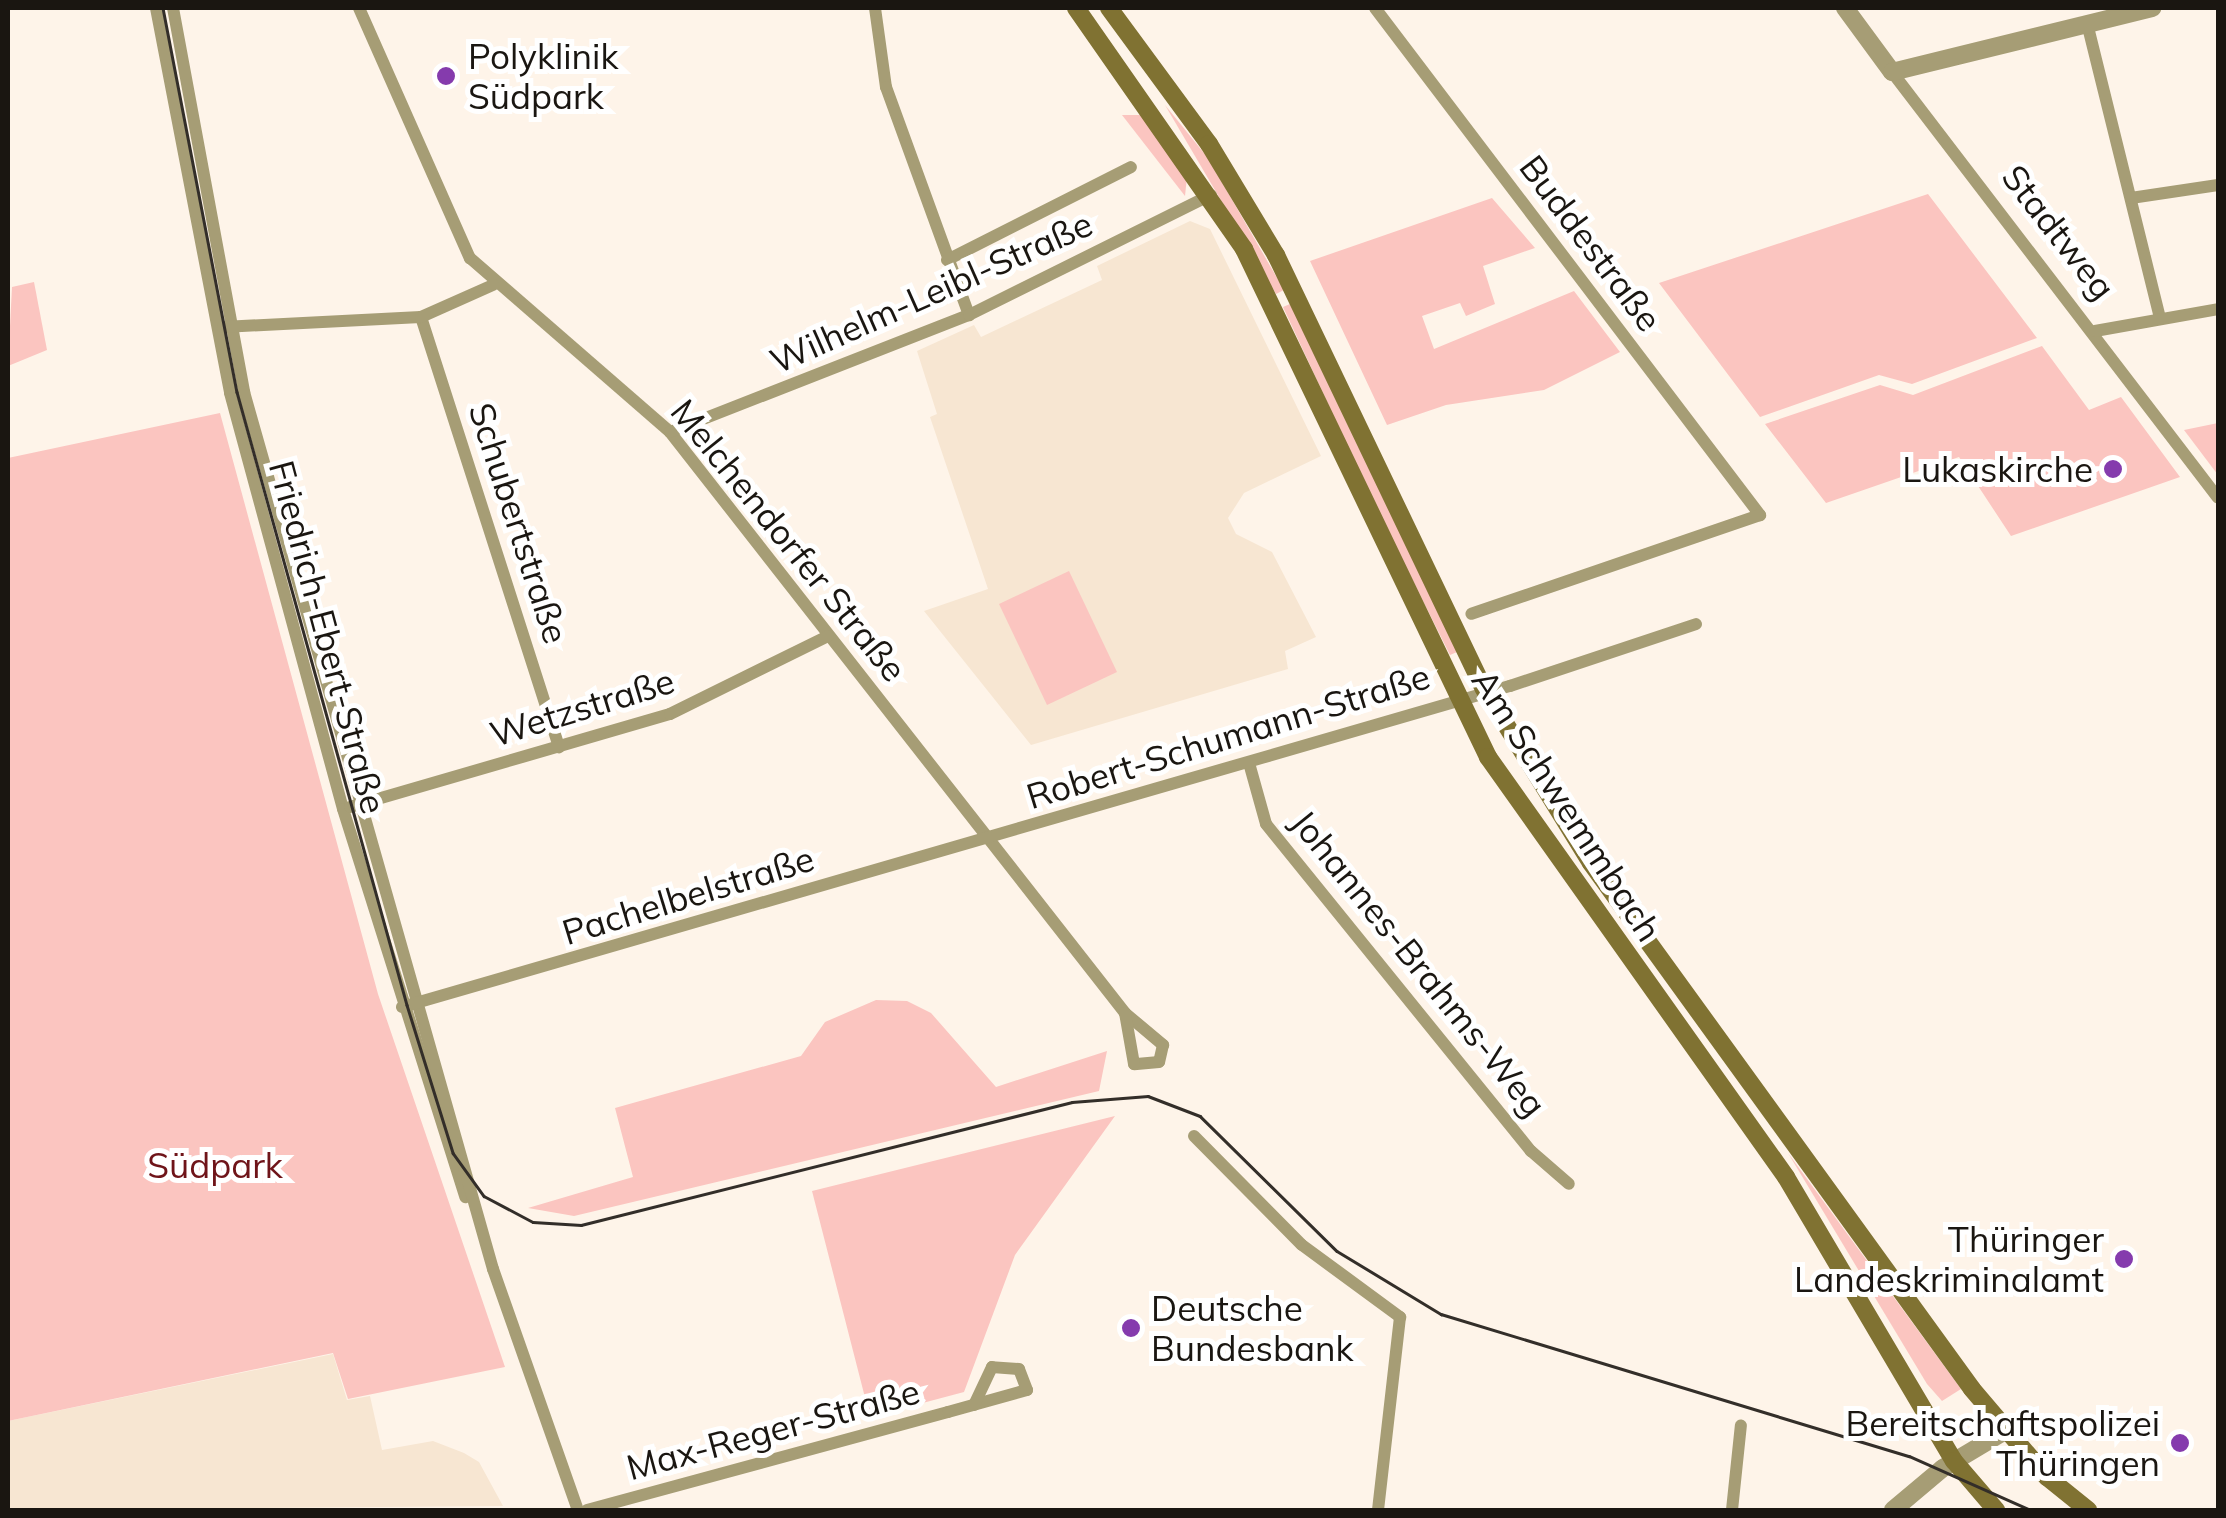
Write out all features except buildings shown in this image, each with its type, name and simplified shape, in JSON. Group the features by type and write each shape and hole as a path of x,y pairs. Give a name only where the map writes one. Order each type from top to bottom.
{"main road":[{"name":"Am Schwemmbach","path":"1076,8 1211,195 1274,306 1455,699 1529,819 1786,1177 1954,1461 1996,1510"},
{"name":"Am Schwemmbach","path":"1108,8 1209,144 1276,255 1484,689 1591,863 1712,1035 2006,1431 2088,1510"}],"street":[{"name":"Friedrich-Ebert-Straße","path":"156,8 222,327 343,809 493,1269 578,1510"},
{"name":"Friedrich-Ebert-Straße","path":"173,8 222,327 358,804 408,1005"},
{"name":"Melchendorfer Straße","path":"360,8 447,219 493,285 670,432 1125,1013"},
{"path":"875,8 886,87 969,315"},
{"name":"Buddestraße","path":"1375,8 1760,515 1471,614"},
{"name":"Stadtweg","path":"1844,8 2218,498"},
{"path":"1892,72 2152,8"},
{"path":"2088,23 2160,319"},
{"name":"Wilhelm-Leibl-Straße","path":"947,260 1131,167"},
{"path":"2130,198 2218,185"},
{"name":"Wilhelm-Leibl-Straße","path":"670,432 969,315 1211,195"},
{"path":"222,327 422,316 493,285"},
{"path":"2094,331 2218,309"},
{"name":"Schubertstraße","path":"422,316 559,747"},
{"name":"Robert-Schumann-Straße","path":"989,836 1249,762 1696,624"},
{"name":"Wetzstraße","path":"343,809 670,714 828,636"},
{"name":"Johannes-Brahms-Weg","path":"1249,762 1266,824 1531,1151 1569,1184"},
{"name":"Pachelbelstraße","path":"408,1005 639,944 989,836"},
{"path":"1694,1049 1712,1035"},
{"path":"1194,1136 1302,1245 1400,1317 1378,1510"},
{"name":"Max-Reger-Straße","path":"587,1510 974,1405"},
{"path":"1732,1510 1740,1425"},
{"path":"1893,1510 1954,1461 2006,1431"}],"shaded area":[{"path":"1190,221 1210,229 1321,456 1244,493 1228,518 1236,534 1272,552 1316,637 1285,651 1288,669 1031,745 924,611 988,589 930,417 937,414 917,351 974,325 981,337 1102,280 1097,266"},
{"path":"333,1354 347,1400 370,1396 382,1450 433,1441 464,1453 479,1462 503,1506 8,1510 8,1421"}],"green space":[{"path":"1165,105 1208,158 1284,290 1276,294"},
{"path":"1122,115 1144,115 1187,177 1185,196"},
{"path":"1928,194 2037,338 1912,384 1879,375 1760,417 1659,283"},
{"path":"1492,198 1535,248 1483,266 1495,304 1466,316 1460,303 1422,316 1434,349 1574,291 1620,352 1544,390 1446,405 1387,425 1310,261"},
{"path":"34,282 47,350 8,366 12,287"},
{"path":"1290,304 1457,652 1450,655 1375,505 1283,307"},
{"path":"2042,346 2089,410 2121,397 2180,477 2011,536 1959,457 1826,503 1765,424 1880,385 1913,395"},
{"name":"Südpark","path":"220,413 378,994 505,1367 348,1399 333,1353 8,1421 8,458"},
{"path":"2218,423 2218,475 2184,430"},
{"path":"1069,571 1117,672 1047,705 999,604"},
{"path":"876,1000 907,1001 931,1013 996,1087 1107,1051 1099,1091 574,1216 528,1208 633,1177 615,1108 801,1056 825,1022"},
{"path":"1115,1116 1015,1255 964,1392 870,1417 812,1191"},
{"path":"1788,1153 1961,1389 1942,1401 1927,1384"}],"tram line":[{"path":"163,8 237,392 407,1005 453,1153 484,1196 533,1222 581,1225 1072,1102 1148,1096 1200,1116 1337,1251 1441,1314 1909,1456 2031,1510"}],"place":[{"name":"Polyklinik Südpark","path":"446,76"},
{"name":"Lukaskirche","path":"2113,469"},
{"name":"Thüringer Landeskriminalamt","path":"2124,1259"},
{"name":"Deutsche Bundesbank","path":"1131,1328"},
{"name":"Bereitschaftspolizei Thüringen","path":"2180,1443"}]}
